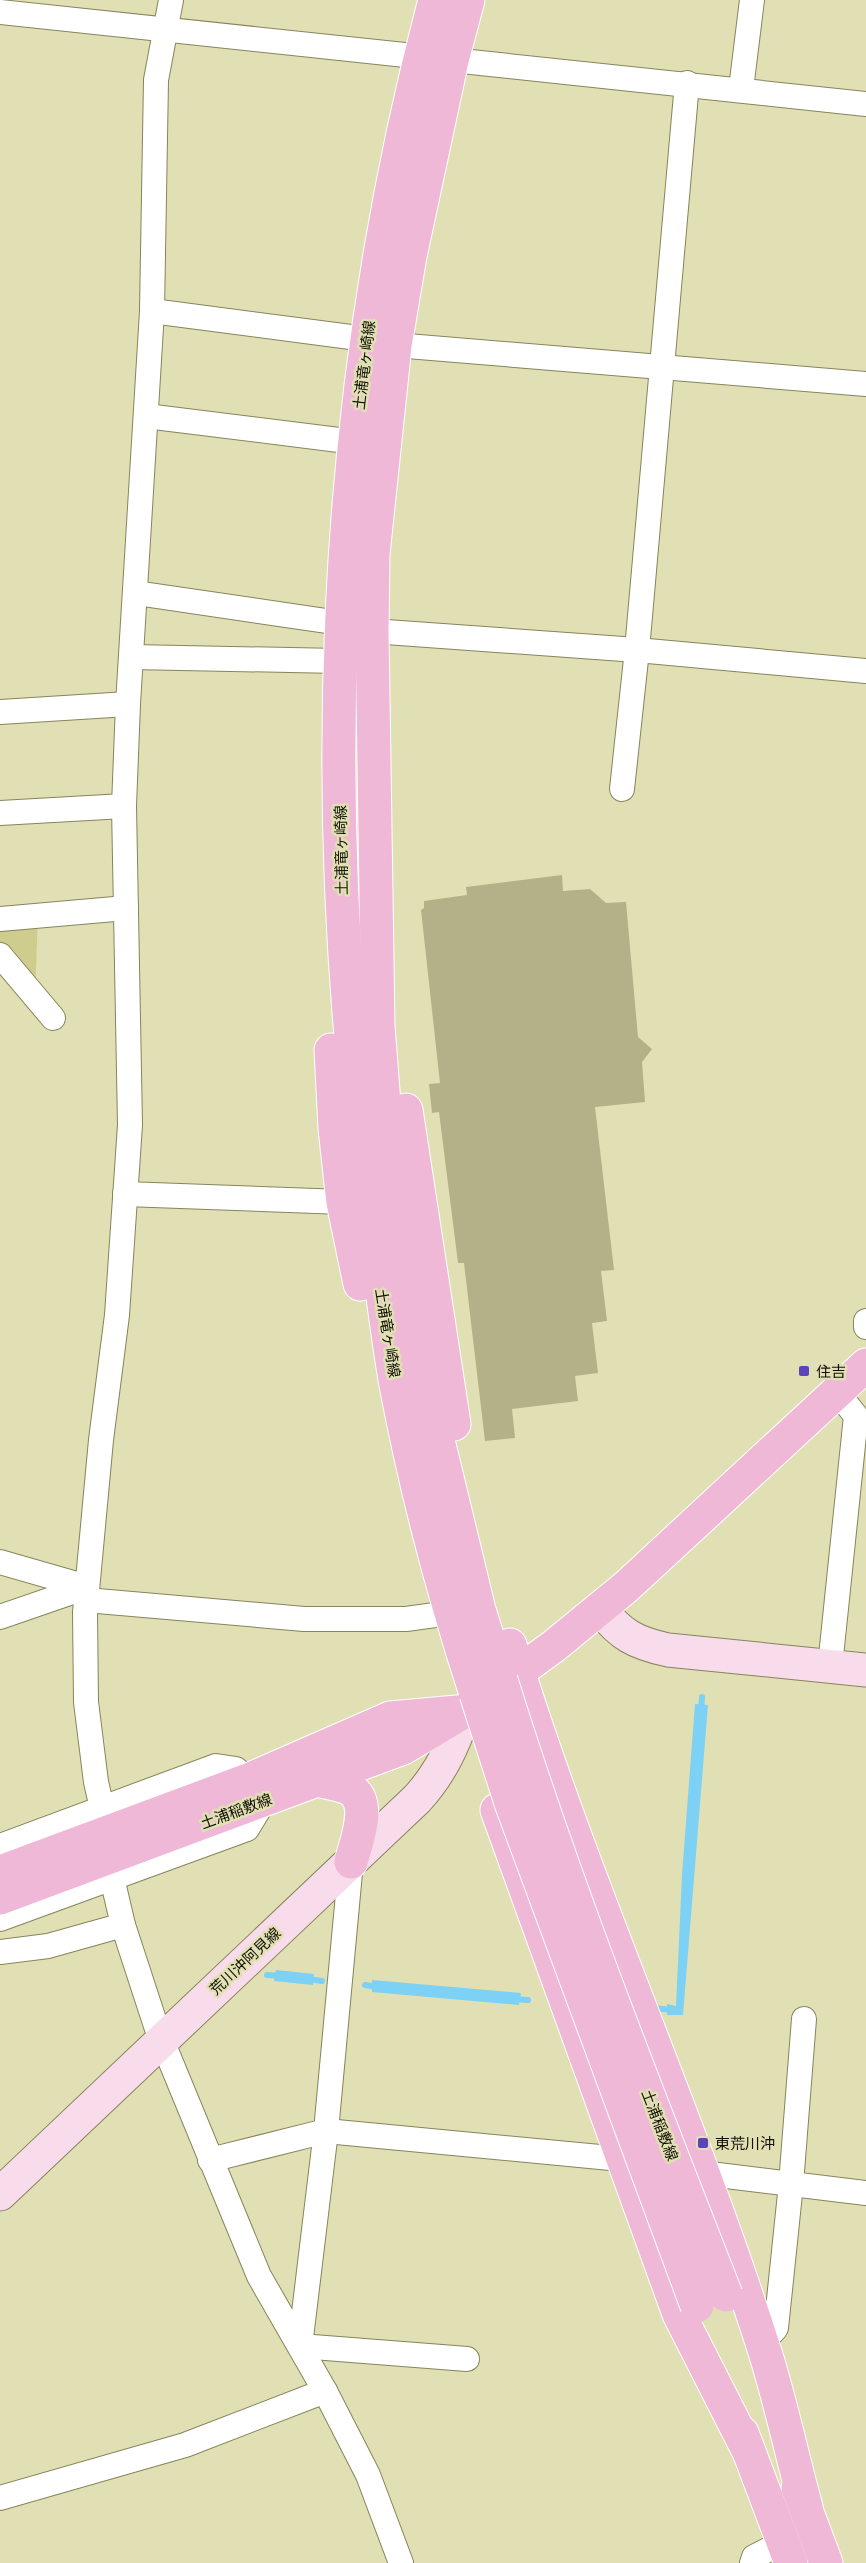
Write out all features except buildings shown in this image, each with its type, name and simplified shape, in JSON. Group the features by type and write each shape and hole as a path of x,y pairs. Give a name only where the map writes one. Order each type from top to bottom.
{"main road":[{"name":"土浦竜ヶ崎線","path":"377,1171 378,1026 372,631 381,342 380,257 420,57 435,0"},
{"name":"土浦竜ヶ崎線","path":"468,0 452,60 411,256 381,342 355,442 340,623 342,930 377,1171 396,1384 422,1504 451,1618 490,1689"},
{"path":"377,921 397,1029 412,1160 463,1472 492,1588 490,1689 494,1803 679,2314 749,2452"},
{"path":"342,930 331,1059 344,1202 407,1508 435,1615 553,1778 702,2173 762,2344 806,2507"},
{"path":"490,1689 601,1609 651,1566 866,1365"},
{"path":"601,1609 623,1634 644,1645 668,1650 866,1670"},
{"name":"土浦稲敷線","path":"0,1872 256,1791 321,1781 403,1748 490,1689"},
{"name":"土浦稲敷線","path":"0,1898 256,1791 390,1718 490,1689"},
{"name":"土浦稲敷線","path":"490,1689 511,1803 711,2301 806,2507 826,2563"},
{"name":"荒川沖阿見線","path":"0,2194 429,1787 490,1689"},
{"path":"321,1781 350,1789 360,1801 362,1817 351,1862"},
{"name":"土浦稲敷線","path":"711,2301 749,2452 787,2553"}],"street":[{"path":"102,1808 96,1782 86,1702 87,1594 101,1440 117,1315 130,1125 124,806 152,311 156,80 171,0"},
{"path":"741,89 752,0"},
{"path":"0,12 687,83 866,104"},
{"path":"622,789 637,650 687,83"},
{"path":"152,311 381,342 866,384"},
{"path":"146,416 355,442"},
{"path":"136,593 340,623 372,631 637,650 866,671"},
{"path":"131,657 339,662"},
{"path":"0,712 128,704"},
{"path":"0,813 124,806"},
{"path":"0,919 126,908"},
{"path":"0,955 53,1018"},
{"path":"125,1194 344,1202"},
{"path":"866,1321 866,1327"},
{"path":"830,1666 856,1416 837,1392"},
{"path":"0,1562 87,1594 304,1619 406,1619 435,1615"},
{"path":"0,1617 87,1594"},
{"path":"0,1846 216,1766 236,1769 256,1791 247,1829 0,1919"},
{"path":"300,2346 326,2131 351,1862"},
{"path":"112,1878 123,1925 162,2041 210,2160 260,2276 325,2391 368,2475 401,2563"},
{"path":"0,1952 48,1946 123,1925"},
{"path":"762,2344 776,2328 791,2184 804,2019"},
{"path":"210,2160 326,2131 621,2159"},
{"path":"702,2173 866,2193"},
{"path":"300,2346 468,2359"},
{"path":"0,2498 185,2445 325,2391"},
{"path":"752,2563 754,2557 787,2553"}],"shaded area":[{"path":"38,916 35,997 0,955 0,919"}],"water":[{"path":"695,1704 708,1705 683,2015 667,2015 667,2004 676,2006 682,1875"},
{"path":"276,1970 314,1974 313,1985 274,1981"},
{"path":"372,1980 521,1993 519,2005 372,1992"}],"waterway":[{"path":"701,1711 702,1697"},
{"path":"267,1975 283,1976"},
{"path":"308,1979 322,1981"},
{"path":"365,1985 378,1987"},
{"path":"513,1999 528,2000"},
{"path":"652,2008 673,2010"}],"place":[{"name":"住吉","path":"804,1371"},
{"name":"東荒川沖","path":"703,2143"}]}
